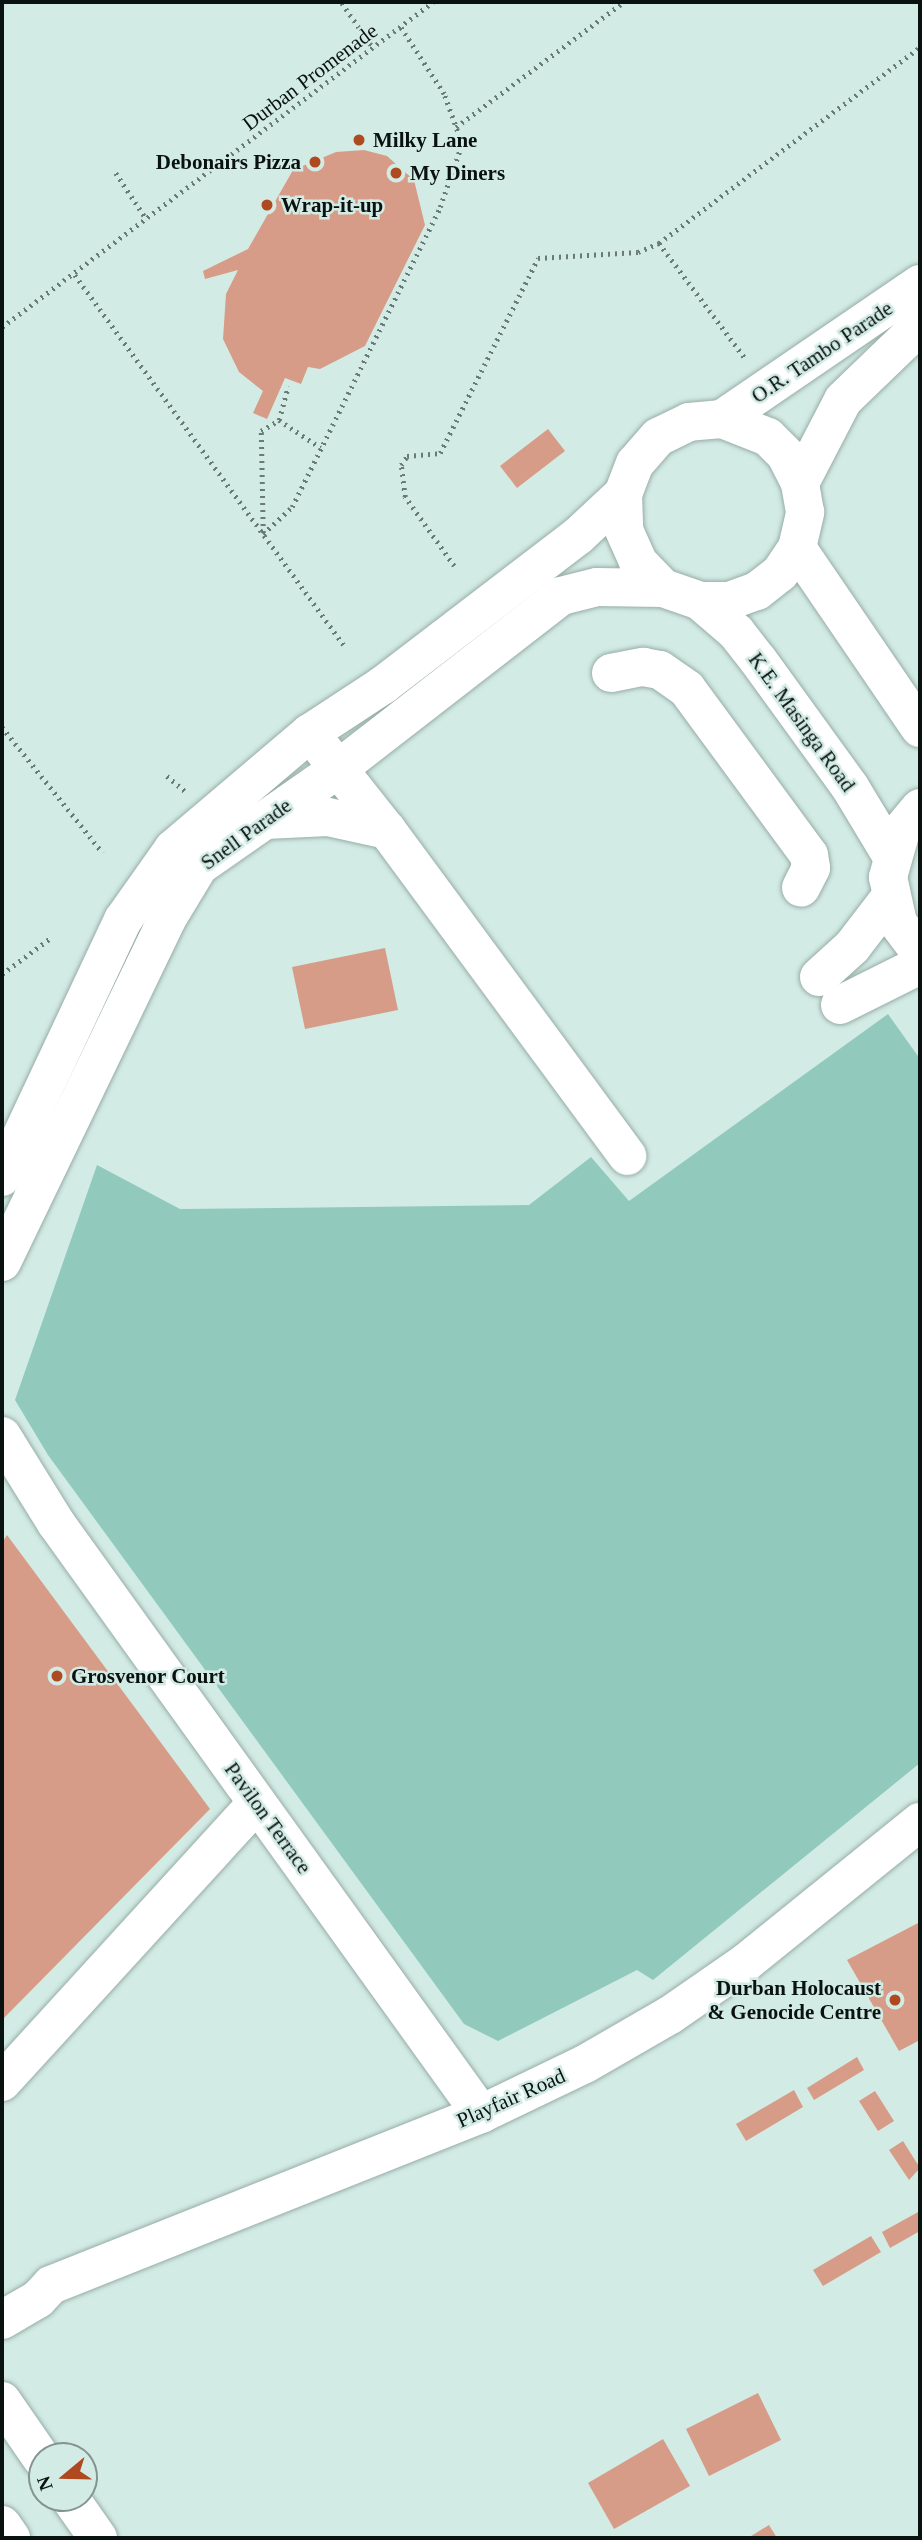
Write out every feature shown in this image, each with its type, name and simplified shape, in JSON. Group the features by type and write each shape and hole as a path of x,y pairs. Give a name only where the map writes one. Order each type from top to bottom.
{"main road":[{"name":"O.R. Tambo Parade","path":"722,419 920,284"},
{"name":"O.R. Tambo Parade","path":"800,483 843,400 920,326"},
{"name":"O.R. Tambo Parade","path":"722,419 746,425 768,437 786,455 800,483 805,512 797,548 780,573 757,591 729,601 700,601 663,587 638,562 624,530 623,494 635,463 658,437 688,422 722,419"},
{"name":"Snell Parade","path":"2,1177 124,920 153,873 211,813 310,733 383,685 578,536 623,494"},
{"path":"797,548 920,728"},
{"name":"Snell Parade","path":"2,1262 188,881 213,854 338,769 561,596 583,588 663,587"},
{"name":"K.E. Masinga Road","path":"700,601 736,632 758,660 850,787 891,855"},
{"path":"611,673 652,668 687,689 809,855 811,868 801,888"},
{"path":"878,669 920,693"},
{"path":"310,733 387,830 627,1156"},
{"path":"920,808 901,831 891,855 889,899 898,923 920,952"},
{"path":"264,820 328,817 387,830"},
{"path":"889,899 852,947 830,991 920,965"},
{"name":"Pavilon Terrace","path":"2,1436 56,1522 481,2114"},
{"name":"Pavilon Terrace","path":"2,1483 56,1522"},
{"path":"2,2082 257,1803"},
{"name":"Playfair Road","path":"2,2290 51,2285 481,2114 585,2064 670,2015 744,1963 920,1822"},
{"name":"Playfair Road","path":"2,2320 30,2305 51,2285"},
{"path":"2,2401 30,2442"},
{"path":"80,2512 98,2538"},
{"path":"2,2525 11,2538"}],"path":[{"name":"Durban Promenade","path":"2,327 75,275 433,2"},
{"path":"456,127 624,2"},
{"path":"342,3 374,49"},
{"path":"264,534 292,507 440,207 462,144 444,94 401,27"},
{"path":"454,566 405,497 401,465 407,456 440,453 537,258 638,252 659,243 920,47"},
{"path":"116,173 147,220"},
{"path":"659,243 768,389"},
{"path":"75,275 345,645"},
{"path":"264,534 261,430 279,420 288,386"},
{"path":"279,420 321,448"},
{"path":"2,727 103,853"},
{"path":"2,974 52,937"}],"green space":[{"path":"888,1014 920,1059 920,1763 653,1980 637,1970 498,2041 464,2024 48,1455 15,1400 97,1165 180,1209 529,1205 591,1157 629,1201"}],"building":[{"path":"364,150 387,156 414,180 425,225 365,346 320,369 308,367 301,384 285,378 267,419 253,413 263,391 239,372 223,339 226,294 238,270 205,279 203,271 248,249 293,170 336,152"},
{"path":"548,429 565,451 517,488 500,466"},
{"path":"385,948 398,1010 305,1029 292,967"},
{"name":"Grosvenor Court","path":"7,1535 210,1809 2,2020 2,1543"},
{"name":"Durban Holocaust & Genocide Centre","path":"920,1922 920,2040 899,2051 847,1960"},
{"path":"857,2057 864,2070 814,2100 807,2088"},
{"path":"794,2090 803,2107 746,2141 736,2124"},
{"path":"875,2091 894,2121 878,2131 859,2101"},
{"path":"903,2141 920,2168 909,2180 889,2150"},
{"path":"920,2211 920,2231 890,2248 882,2232"},
{"path":"871,2236 881,2252 823,2286 813,2270"},
{"path":"758,2393 781,2440 709,2476 686,2429"},
{"path":"663,2439 690,2486 614,2529 588,2483"},
{"path":"769,2525 777,2538 748,2538"}],"place":[{"name":"Milky Lane","path":"359,140"},
{"name":"Debonairs Pizza","path":"315,162"},
{"name":"My Diners","path":"396,173"},
{"name":"Wrap-it-up","path":"267,205"},
{"name":"Grosvenor Court","path":"57,1676"},
{"name":"Durban Holocaust & Genocide Centre","path":"895,2000"}]}
